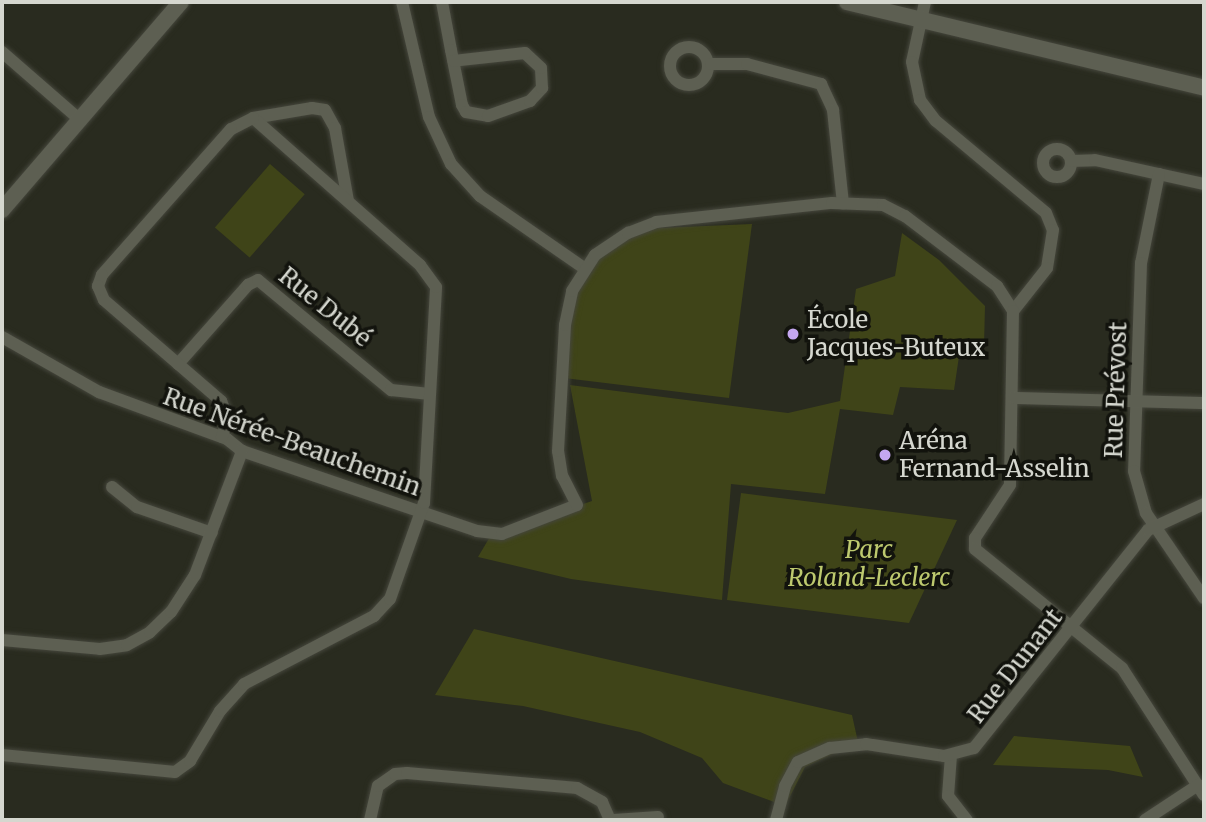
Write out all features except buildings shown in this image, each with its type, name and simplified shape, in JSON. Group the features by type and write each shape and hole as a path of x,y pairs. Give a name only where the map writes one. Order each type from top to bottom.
{"street":[{"path":"402,2 429,117 451,164 486,200 584,268 604,248 648,223 843,203 874,203 899,212 997,286 1013,311 1014,398 1009,491 974,545 979,555 1122,667 1201,790 1145,820"},
{"path":"442,2 453,61 462,105 472,116 513,108 534,98 542,88 539,64 525,53 453,61"},
{"path":"847,2 1204,88"},
{"path":"925,2 912,72 925,108 1052,223 1054,244 1047,268 1013,311"},
{"path":"2,211 177,3"},
{"path":"2,52 78,118"},
{"path":"711,64 747,64 821,84 833,110 843,203"},
{"path":"222,438 228,418 225,407 104,300 99,282 231,129 253,118 312,108 328,113 335,128 348,201"},
{"path":"2,755 161,772 181,770 228,699 244,684 384,609 421,512 436,287 425,269 253,118"},
{"path":"1071,161 1094,160 1204,184"},
{"name":"Rue Prévost","path":"1159,174 1142,253 1136,401 1136,481 1144,510 1203,593"},
{"name":"Rue Nérée-Beauchemin","path":"2,337 99,392 222,438 242,451 493,535 522,529 577,505 562,476 558,443 566,310 584,268"},
{"name":"Rue Dubé","path":"178,363 248,285 258,281 391,390 430,394"},
{"path":"1014,398 1204,403"},
{"path":"2,640 100,649 139,640 179,600 212,533 242,451"},
{"path":"112,487 137,507 212,533"},
{"name":"Rue Dunant","path":"951,755 979,744 1154,525 1204,504"},
{"path":"776,820 785,786 798,762 830,748 866,744 951,755 948,796 969,819"},
{"path":"370,820 378,786 395,774 407,773 577,788 602,802 612,820 658,817"}],"green space":[{"path":"270,164 305,194 250,258 215,227"},
{"path":"752,224 729,398 564,378 565,322 582,263 634,229"},
{"path":"902,233 939,260 985,306 984,346 961,343 954,390 900,387 893,415 840,409 825,494 731,484 722,600 571,579 478,557 491,535 592,501 570,385 788,413 840,401 856,289 895,276"},
{"name":"Parc Roland-Leclerc","path":"741,493 957,520 909,623 727,600"},
{"path":"474,629 852,715 858,742 805,767 785,806 723,783 702,758 640,732 523,706 435,695"},
{"path":"1014,736 1130,746 1143,777 1108,770 993,765"}],"place":[{"name":"École Jacques-Buteux","path":"793,334"},
{"name":"Aréna Fernand-Asselin","path":"885,455"}]}
